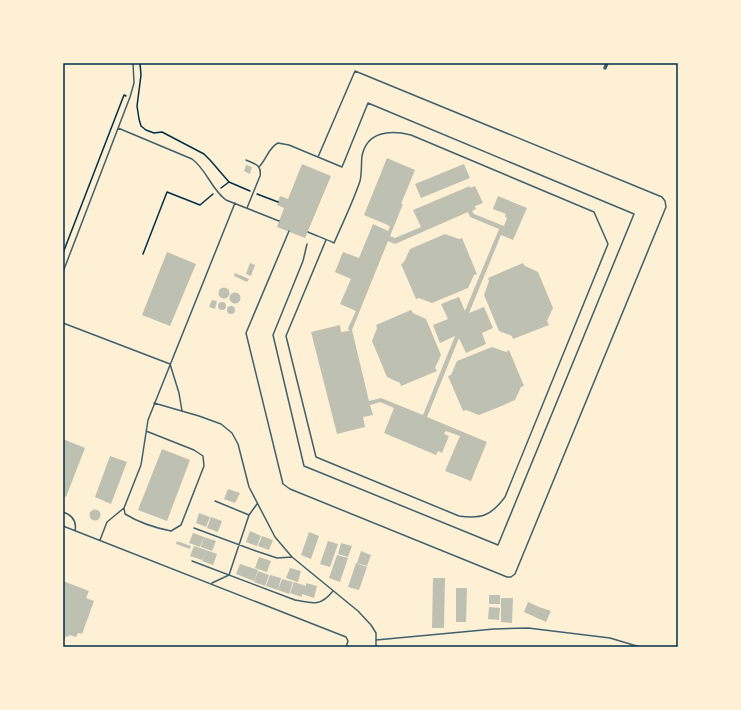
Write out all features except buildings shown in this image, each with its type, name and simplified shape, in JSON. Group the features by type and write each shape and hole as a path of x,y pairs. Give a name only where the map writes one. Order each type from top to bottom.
{"street":[{"path":"605,68 607,63"}],"lane":[{"path":"63,272 130,97 134,83 132,63"},
{"path":"289,231 246,333 283,484 290,489 507,577 511,577 515,574 666,207 665,201 662,197 355,71 318,157"},
{"path":"259,167 263,163 270,149 278,143 289,145 342,167 368,103 634,214 498,546 304,466 273,335 303,261 307,244"},
{"path":"118,128 192,159 202,168 217,191 226,200 279,221"},
{"path":"308,232 334,243 360,180 362,158 366,145 377,135 393,132 411,135 594,212 608,244 504,497 492,511 476,517 459,516 316,457 286,336 326,240"},
{"path":"246,160 259,167 261,170 247,208"},
{"path":"100,540 107,522 124,508 141,465 148,420 154,403 235,203"},
{"path":"63,323 170,364"},
{"path":"170,364 179,392 182,411"},
{"path":"154,403 221,424 232,433 238,444 249,487 275,537 292,557 358,611 371,625 376,634 376,647"},
{"path":"124,508 125,514 131,517 161,529 171,531 181,525 204,466 203,456 194,450 146,431"},
{"path":"215,501 249,515"},
{"path":"211,584 229,575 249,515 257,504"},
{"path":"63,512 72,516 75,522 75,531"},
{"path":"63,526 346,637 348,642 346,647"},
{"path":"194,528 277,558 292,557"},
{"path":"192,561 296,600 321,602 326,600 333,590"},
{"path":"376,640 494,629 528,628 610,638 640,647"}],"path":[{"path":"140,63 140,82 137,106 141,126 154,133 162,132 204,154 229,182 278,202"},
{"path":"63,253 124,95 130,97"},
{"path":"143,254 167,192 200,205 229,182"}]}
